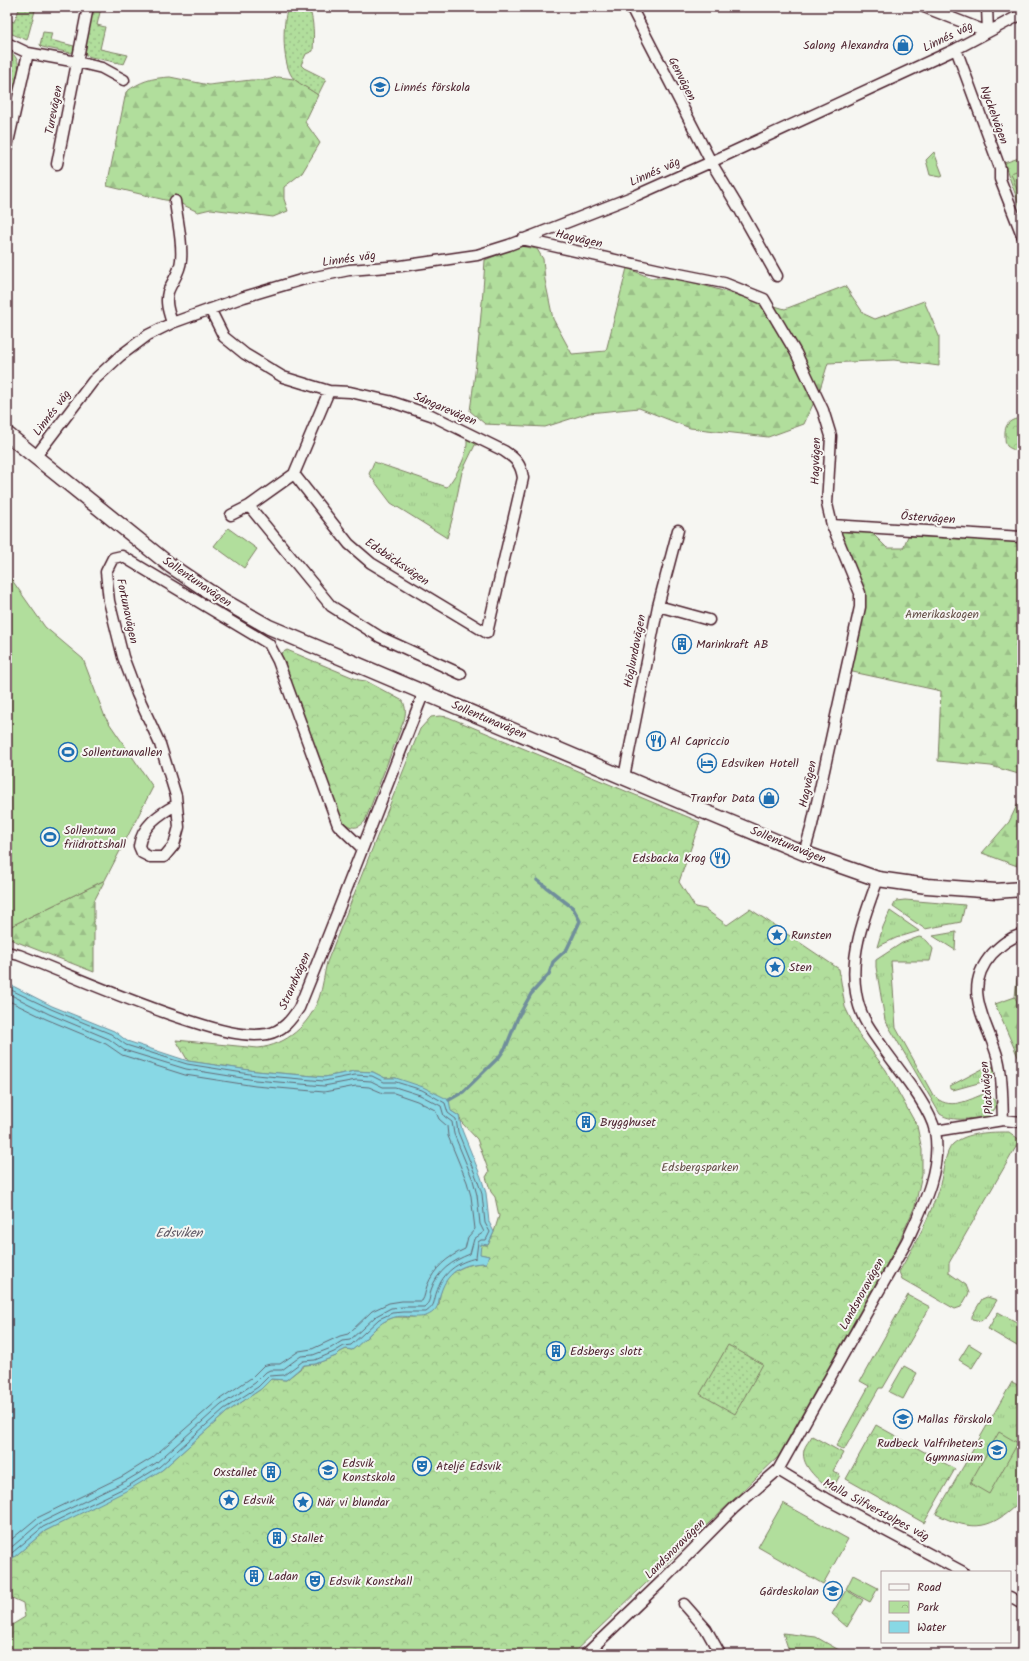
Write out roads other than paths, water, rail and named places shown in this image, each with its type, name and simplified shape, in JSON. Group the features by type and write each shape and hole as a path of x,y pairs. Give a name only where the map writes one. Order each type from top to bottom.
{"street":[{"name":"Turevägen","path":"57,164 88,7"},
{"name":"Genvägen","path":"632,7 711,162"},
{"path":"924,7 988,32 987,7"},
{"name":"Linnés väg","path":"36,456 88,387 102,372 148,335 172,323 210,309 301,280 349,270 401,266 476,255 522,239 637,195 711,162 903,72 956,49 1022,14"},
{"path":"7,43 28,53 102,68 124,80"},
{"name":"Nyckelvägen","path":"956,49 1000,168 1000,180 1022,235"},
{"path":"7,147 28,53"},
{"path":"711,162 777,276"},
{"path":"172,323 167,306 168,292 176,277 181,262 175,201"},
{"name":"Hagvägen","path":"522,239 724,283 764,299 796,352 823,410 831,436 827,504 832,525 860,593 860,607 812,825 804,853"},
{"name":"Sångarevägen","path":"210,309 224,337 245,354 282,377 329,391 350,392 381,399 431,415 504,451 515,458 522,468 523,478 487,633"},
{"path":"231,515 249,506 294,474 329,391"},
{"name":"Sollentunavägen","path":"7,434 171,566 217,597 269,627 804,853 878,879 927,886 996,892 1022,889"},
{"name":"Edsbäcksvägen","path":"294,474 349,544 371,563 487,633"},
{"path":"249,506 331,606 380,637 461,674"},
{"name":"Östervägen","path":"832,525 1022,537"},
{"name":"Höglundavägen","path":"624,778 658,606 678,530"},
{"name":"Fortunavägen","path":"176,805 157,816 145,830 139,846 144,854 155,858 164,857 174,846 179,827 176,796 160,744 137,694 123,657 109,601 106,572 113,558 122,556 269,644 278,661 338,825 362,848"},
{"path":"658,606 709,620"},
{"name":"Strandvägen","path":"7,952 19,955 136,1002 213,1028 246,1035 269,1034 287,1025 299,1008 424,692"},
{"name":"Landsnoravägen","path":"586,1654 663,1580 734,1508 778,1470 906,1241 925,1202 933,1172 935,1131 919,1100 861,1016 856,993 854,970 860,931 878,879"},
{"name":"Platåvägen","path":"1003,1120 998,1061 989,1031 977,1004 976,988 979,977 988,959 1006,941 1022,934"},
{"path":"935,1131 1003,1120 1022,1122"},
{"name":"Malla Silfverstolpes väg","path":"778,1470 828,1500 960,1571"},
{"path":"1011,1598 1022,1604"},
{"path":"684,1604 706,1629 720,1654"}],"water":[{"name":"Edsviken","path":"7,983 52,1006 114,1031 127,1041 188,1061 256,1071 325,1077 355,1071 373,1072 385,1078 396,1078 423,1087 449,1100 451,1111 459,1116 462,1130 481,1177 486,1193 489,1222 494,1232 488,1245 481,1244 480,1254 489,1256 486,1263 464,1266 453,1273 444,1284 437,1306 430,1314 420,1317 400,1316 389,1319 377,1327 352,1350 346,1349 336,1356 315,1364 304,1365 286,1380 271,1379 261,1389 227,1412 162,1470 130,1489 45,1531 7,1563"}],"waterway":[{"path":"449,1100 463,1092 499,1057 506,1047 518,1017 531,994 549,974 553,962 567,949 580,921 573,908 537,880"}],"place":[{"name":"Salong Alexandra","path":"903,45"},
{"name":"Linnés förskola","path":"380,87"},
{"name":"Marinkraft AB","path":"682,644"},
{"name":"Al Capriccio","path":"656,741"},
{"name":"Sollentunavallen","path":"68,752"},
{"name":"Edsviken Hotell","path":"707,763"},
{"name":"Tranfor Data","path":"769,798"},
{"name":"Sollentuna friidrottshall","path":"50,837"},
{"name":"Edsbacka Krog","path":"720,858"},
{"name":"Runsten","path":"777,935"},
{"name":"Sten","path":"775,967"},
{"name":"Brygghuset","path":"586,1122"},
{"name":"Edsbergs slott","path":"556,1351"},
{"name":"Mallas förskola","path":"903,1419"},
{"name":"Rudbeck Valfrihetens Gymnasium","path":"997,1450"},
{"name":"Ateljé Edsvik","path":"422,1466"},
{"name":"Edsvik Konstskola","path":"328,1470"},
{"name":"Oxstallet","path":"271,1472"},
{"name":"Edsvik","path":"229,1500"},
{"name":"När vi blundar","path":"303,1502"},
{"name":"Stallet","path":"277,1538"},
{"name":"Ladan","path":"254,1576"},
{"name":"Edsvik Konsthall","path":"315,1581"},
{"name":"Gärdeskolan","path":"833,1591"}],"park label":[{"name":"Amerikaskogen","path":"942,614"},
{"name":"Edsbergsparken","path":"700,1167"}]}
